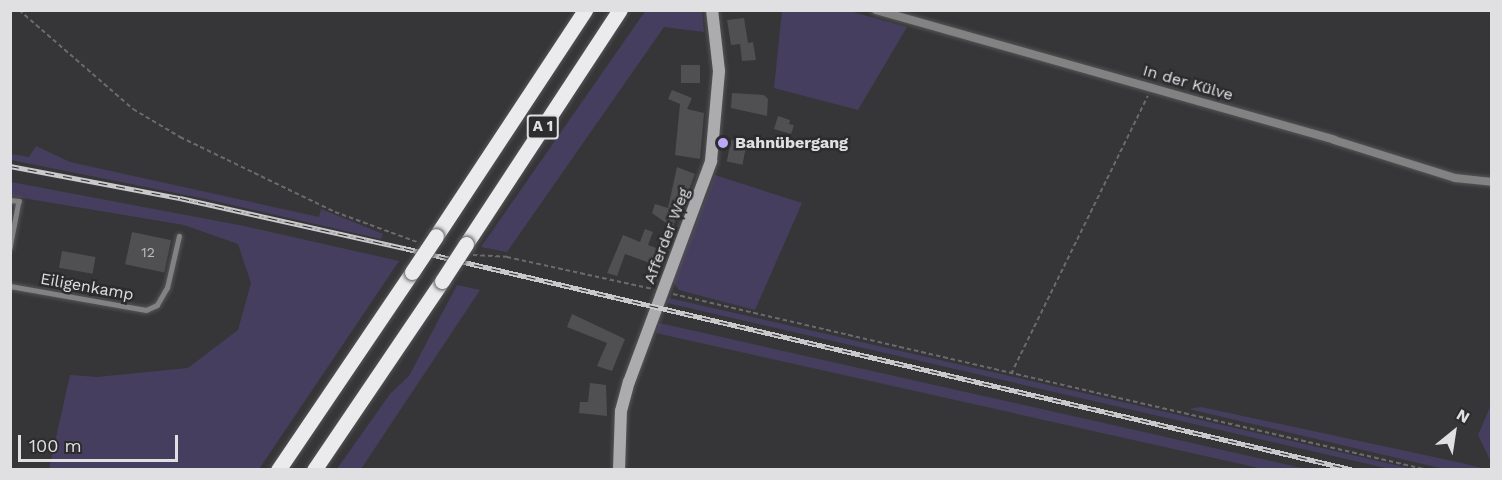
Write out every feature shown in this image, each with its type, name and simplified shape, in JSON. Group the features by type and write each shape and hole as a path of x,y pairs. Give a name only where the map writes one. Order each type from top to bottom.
{"highway":[{"name":"A 1","path":"278,470 585,10"},
{"name":"A 1","path":"314,470 442,281 620,10"}],"street":[{"name":"Afferder Weg","path":"619,470 624,398 706,180 715,141 719,71 712,10"},
{"name":"In der Külve","path":"876,10 1152,88 1455,178 1491,182"}],"lane":[{"path":"10,200 19,201 10,248"},
{"name":"Eiligenkamp","path":"10,286 146,310 157,305 167,288 179,236"}],"path":[{"path":"19,10 133,109 294,193"},
{"path":"1011,374 1152,88"},
{"path":"663,291 1428,470"}],"shaded area":[{"path":"646,10 702,11 704,32 664,27 507,252 481,247"},
{"path":"782,11 849,11 907,27 858,110 774,88"},
{"path":"36,146 70,162 319,217 321,209 383,234 381,239 206,199 11,160 11,154 29,157"},
{"path":"715,175 802,203 755,310 679,290 673,282"},
{"path":"11,182 244,226 399,261 259,469 49,469 70,375 97,377 188,368 238,330 251,283 238,244 184,225 11,196"},
{"path":"457,285 480,290 361,469 337,469 390,394 409,376"},
{"path":"669,298 1413,469 1390,469 667,303"},
{"path":"659,323 1306,469 1263,469 656,333"},
{"path":"1491,405 1491,462 1478,435"},
{"path":"1201,407 1486,469 1444,469 1189,409"}],"building":[{"path":"744,18 748,43 753,42 756,60 742,61 740,44 731,45 727,20"},
{"path":"681,65 700,65 700,83 681,83"},
{"path":"672,90 692,98 687,109 704,113 700,159 675,155 680,104 668,99"},
{"path":"732,93 764,95 768,99 767,116 731,108"},
{"path":"778,116 790,120 789,124 794,125 791,134 774,129"},
{"path":"731,140 747,143 743,165 727,162"},
{"path":"677,167 695,174 687,195 682,193 673,228 652,213 655,204 668,208"},
{"path":"645,229 653,232 648,245 664,251 658,266 625,254 617,276 607,273 623,235 640,242"},
{"path":"132,232 171,240 164,273 125,264"},
{"path":"62,251 95,257 93,274 59,268"},
{"path":"572,314 625,339 612,371 597,366 607,343 567,327"},
{"path":"590,383 606,385 607,416 579,413 580,402 588,402"}],"railway":[{"path":"10,166 180,198 404,248 1354,470"}],"place":[{"name":"Bahnübergang","path":"723,143"}]}
